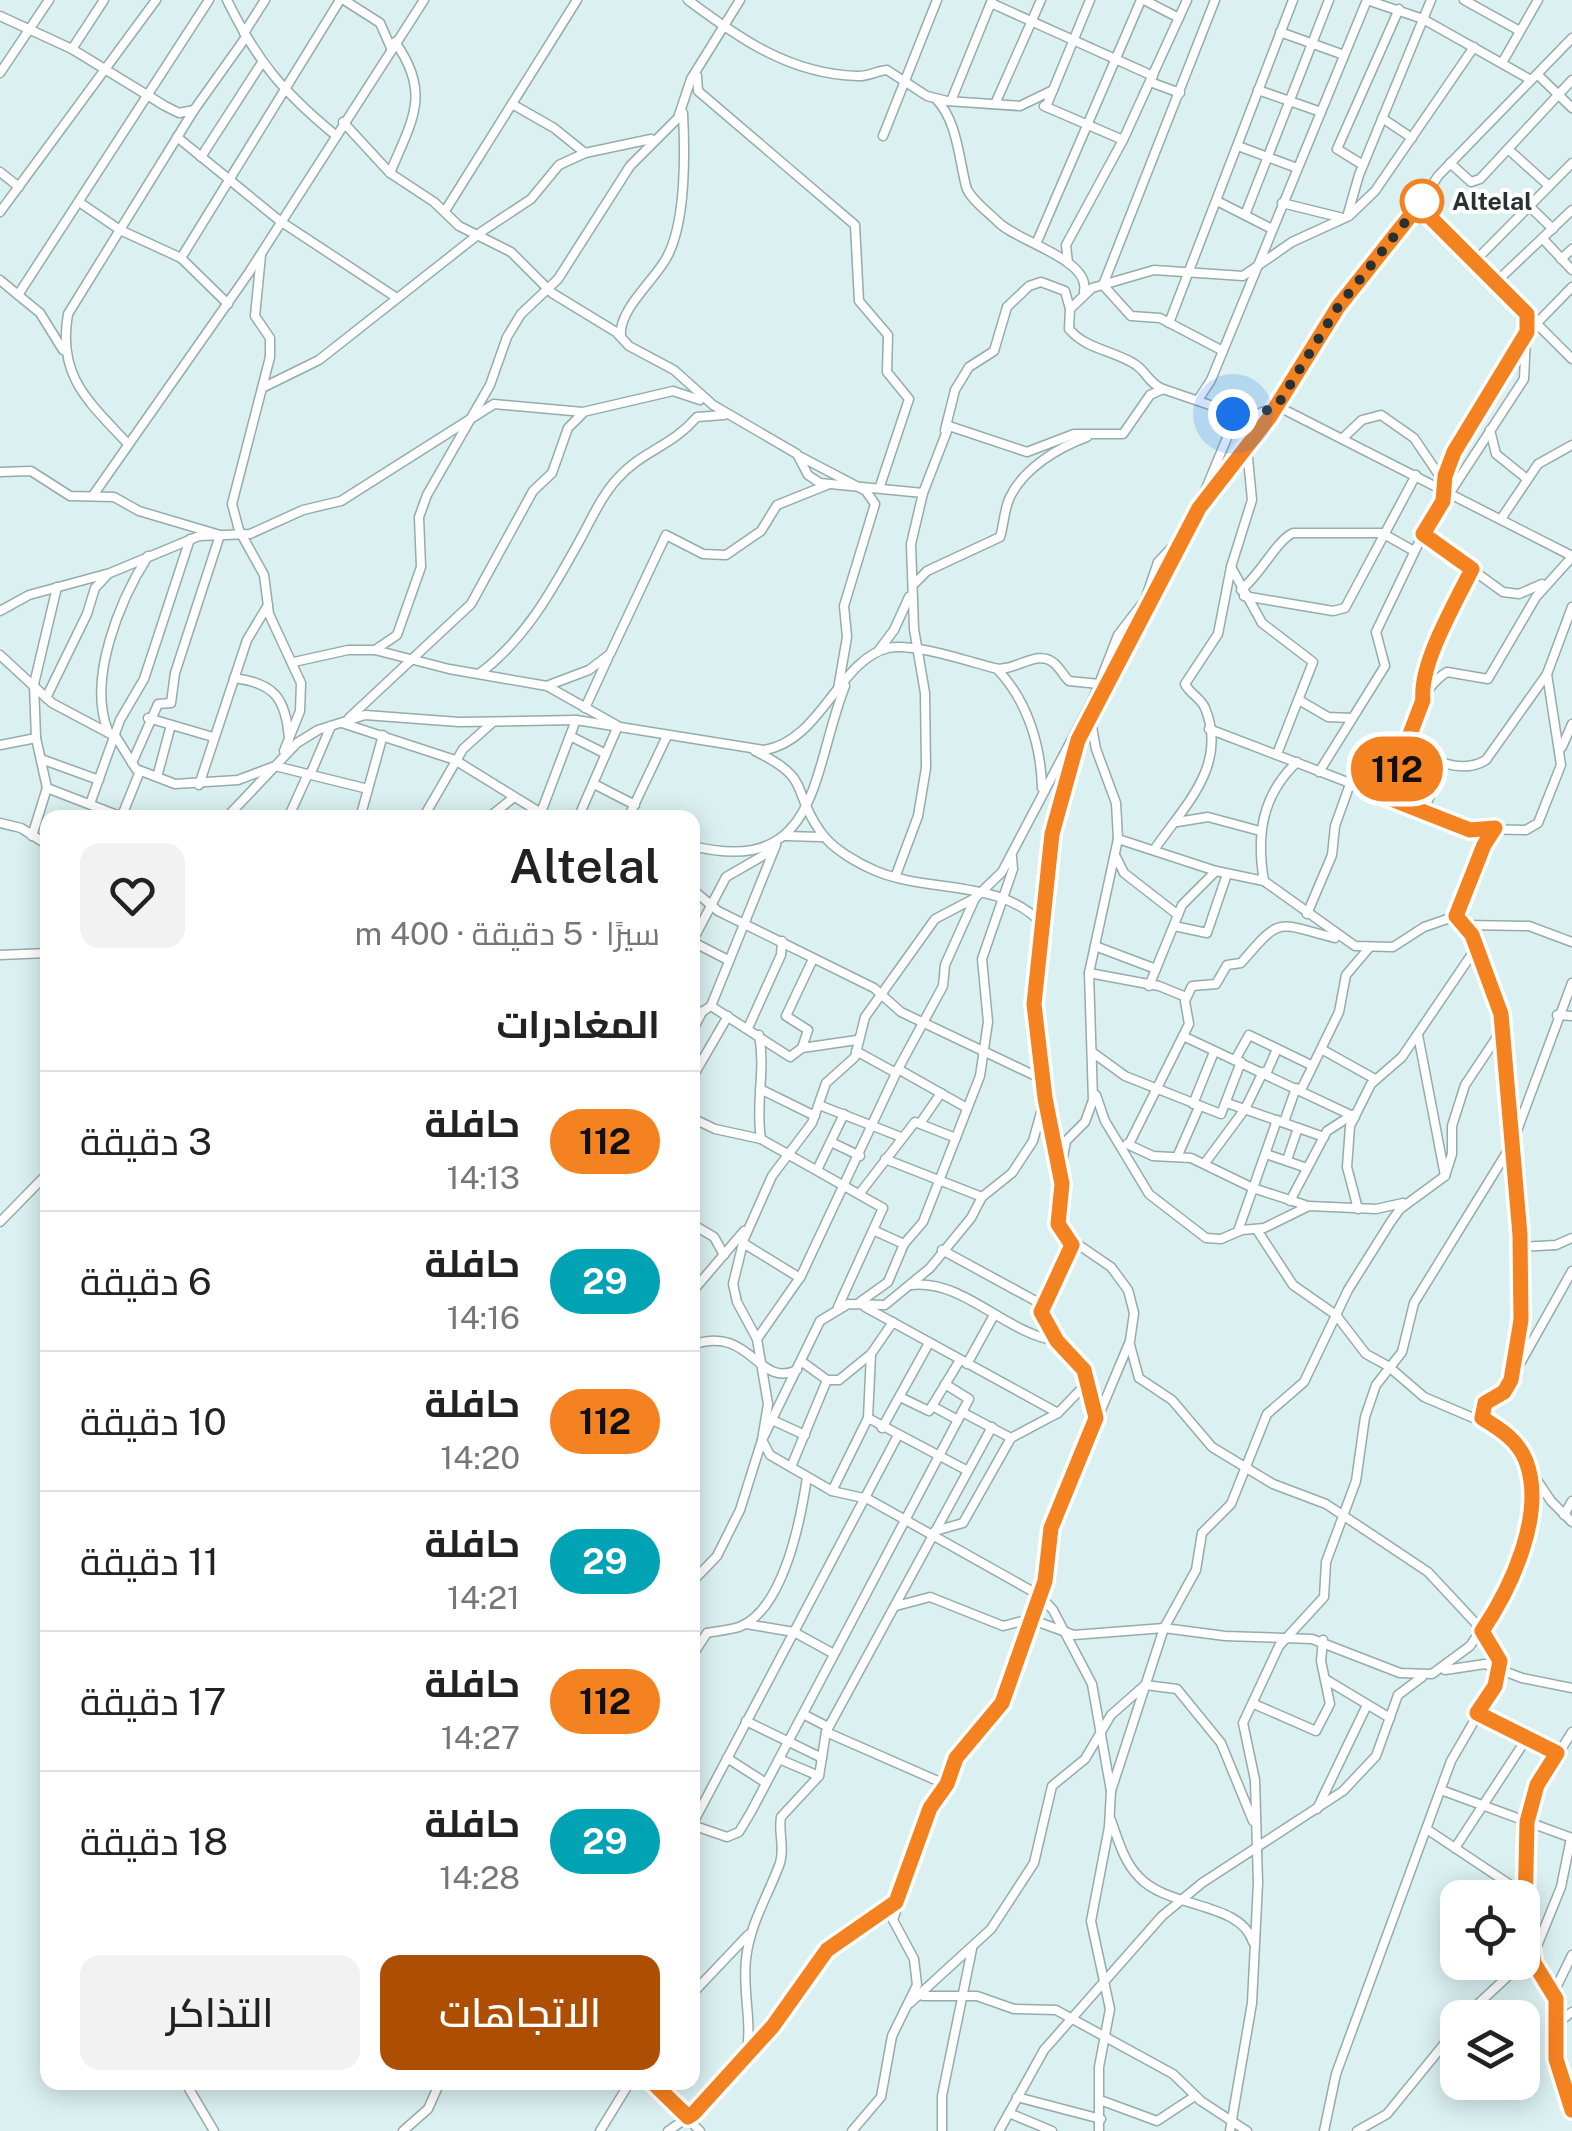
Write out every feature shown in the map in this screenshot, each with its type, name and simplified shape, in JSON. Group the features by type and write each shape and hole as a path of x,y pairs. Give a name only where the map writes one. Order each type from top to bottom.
{"street":[{"path":"0,72 49,0"},
{"path":"72,49 104,0"},
{"path":"0,212 156,0"},
{"path":"18,295 209,0"},
{"path":"227,0 261,64 284,92 334,134"},
{"path":"63,350 72,304 265,0"},
{"path":"181,258 342,0 380,23 411,64 418,92 413,118 390,172"},
{"path":"94,494 228,304 334,134 424,0"},
{"path":"445,211 577,0"},
{"path":"689,0 726,29 808,71 858,76 887,70 936,99 947,112 970,194 1005,228 1068,263 1082,278 1082,294"},
{"path":"622,339 620,324 674,243 685,172 685,92 740,0"},
{"path":"882,136 937,0"},
{"path":"995,104 1041,0"},
{"path":"1046,107 1090,0"},
{"path":"1036,244 1142,0 1179,18"},
{"path":"1068,263 1066,245 1122,140 1187,0"},
{"path":"1103,285 1215,0"},
{"path":"1169,322 1293,0"},
{"path":"1244,215 1292,102 1329,0"},
{"path":"1198,400 1222,351 1367,0 1425,20 1534,77 1572,108"},
{"path":"1348,217 1363,165 1431,0"},
{"path":"1464,0 1518,30"},
{"path":"1502,63 1536,0"},
{"path":"951,101 992,1 1180,93"},
{"path":"1363,165 1337,149 1399,9"},
{"path":"0,16 72,49 179,113 194,110"},
{"path":"1280,32 1344,55"},
{"path":"1199,508 1277,406 1338,307 1450,164 1572,38"},
{"path":"1070,309 1082,294 1154,270 1209,270 1243,276 1258,263 1348,217 1375,191 1474,47"},
{"path":"201,157 261,64"},
{"path":"699,71 698,91 855,225 859,301 864,312 888,335 887,372 909,399 880,486"},
{"path":"1450,164 1462,177 1475,182 1572,80"},
{"path":"1034,103 1053,90"},
{"path":"1258,90 1320,112"},
{"path":"936,99 1034,103 1122,140"},
{"path":"512,104 554,128 585,153"},
{"path":"375,650 397,635 421,567 419,517 427,495 490,385 507,337 521,314 548,289 630,166 682,108"},
{"path":"1382,118 1412,138"},
{"path":"343,122 390,172 478,238 512,252 548,289 674,370 729,415 857,485 875,504 844,606 847,636 838,692"},
{"path":"178,137 280,220 397,298"},
{"path":"262,388 319,360 531,199 559,165 585,153 617,150 657,137"},
{"path":"1238,146 1297,168"},
{"path":"1508,149 1549,186"},
{"path":"1475,261 1572,163"},
{"path":"0,172 19,187"},
{"path":"1562,174 1572,183"},
{"path":"1217,201 1272,229"},
{"path":"1422,201 1426,213 1572,360"},
{"path":"79,202 120,230 181,258 228,304"},
{"path":"1282,203 1348,217"},
{"path":"1530,206 1554,229"},
{"path":"1496,282 1572,210"},
{"path":"1543,239 1572,270"},
{"path":"1561,260 1572,249"},
{"path":"262,250 255,316 268,334 270,347 232,504 242,535 264,575 268,605 294,662 302,703 277,764"},
{"path":"0,280 40,313 63,350 78,386 128,444"},
{"path":"896,876 924,792 925,693 918,651 912,536 963,374 994,351 1007,307 1029,286 1049,282 1065,291 1070,309 1068,329 1078,340 1132,362 1152,385 1248,418"},
{"path":"1103,285 1130,316 1169,322 1222,351"},
{"path":"1537,323 1572,287"},
{"path":"1447,490 1524,378 1527,314"},
{"path":"1319,772 1386,666 1376,632 1443,501 1454,452 1527,332"},
{"path":"945,430 956,426 970,437 1026,452 1062,436 1130,430 1150,394 1163,389"},
{"path":"0,611 57,587 110,573 190,539 242,535 302,510 341,501 410,461 484,408 505,404 548,412 584,412 673,392 686,392 714,405"},
{"path":"1060,1173 1042,1079 1034,1004 1041,923 1062,787 1090,715 1199,508 1229,433 1248,418 1277,406 1572,556 1550,580 1490,677 1446,672 1423,700 1386,797"},
{"path":"344,722 471,604 533,491 552,473 568,428 584,412"},
{"path":"480,673 520,636 617,479 644,456 676,440 697,417 729,415"},
{"path":"1342,438 1362,420 1381,415 1414,438 1435,465 1447,490"},
{"path":"1490,430 1500,459 1527,479"},
{"path":"236,810 308,736 377,714 494,722 576,720 751,749 774,749 792,741 875,654 894,630 914,586 928,571 1000,537 1010,497 1018,486 1057,450 1097,435"},
{"path":"1501,519 1527,479 1548,456 1572,445"},
{"path":"1154,850 1205,778 1209,729 1204,706 1186,684 1218,634 1231,567 1252,500 1247,448"},
{"path":"801,457 808,474 828,485"},
{"path":"0,472 30,471 70,496 94,494 220,536"},
{"path":"1243,593 1339,611 1416,474"},
{"path":"585,708 666,534 703,554 726,555 746,545 761,531 777,505 828,485 880,486 923,493"},
{"path":"1243,593 1288,535 1382,533 1414,552"},
{"path":"1423,534 1491,585 1513,594 1550,580"},
{"path":"132,763 148,718 158,704 171,703 175,673 220,536"},
{"path":"757,1339 800,1278 846,1186 897,1071 943,986 945,965 978,894 1012,856 1093,699 1118,635 1145,600 1158,562 1182,538"},
{"path":"90,804 112,734 144,679 190,539"},
{"path":"148,555 110,638 102,708 112,734 132,763 140,771 175,784 238,780 277,764 368,789"},
{"path":"1231,567 1262,623 1312,659 1277,754"},
{"path":"1423,700 1422,687 1440,636 1472,569"},
{"path":"46,698 83,624 95,588 110,573"},
{"path":"41,810 48,788 36,738 34,684 57,587"},
{"path":"200,785 212,737 247,640 268,605"},
{"path":"1405,746 1443,763 1473,766 1486,760 1547,674 1572,607"},
{"path":"875,654 890,647 967,659 997,669 1009,682 1036,735 1042,792"},
{"path":"294,662 348,650 375,650 546,686 618,726"},
{"path":"546,686 590,670 610,654"},
{"path":"0,655 46,698 112,734"},
{"path":"997,669 1042,658 1052,661 1068,681 1099,684"},
{"path":"1547,674 1548,699 1562,748"},
{"path":"234,678 266,684 281,698 289,741"},
{"path":"700,925 726,878 775,847 808,807 847,682"},
{"path":"1093,699 1090,715 1096,749 1116,803 1118,839 1089,973 1094,1088 1103,1116 1140,1180 1162,1206 1213,1240 1238,1231 1257,1230 1309,1206"},
{"path":"1299,700 1328,717 1352,718"},
{"path":"148,718 212,737"},
{"path":"546,810 576,720"},
{"path":"344,722 455,760 534,810"},
{"path":"427,810 455,760 494,722"},
{"path":"1209,729 1470,830 1526,830 1538,823 1572,724"},
{"path":"157,777 171,725"},
{"path":"292,810 332,726"},
{"path":"582,810 618,726"},
{"path":"362,810 383,736"},
{"path":"570,736 606,754"},
{"path":"632,810 667,736"},
{"path":"0,745 36,738"},
{"path":"751,749 796,778 826,838"},
{"path":"42,759 99,780"},
{"path":"1264,881 1260,830 1272,794 1297,762"},
{"path":"1422,813 1443,763"},
{"path":"125,810 140,771"},
{"path":"594,784 634,805"},
{"path":"1306,914 1332,855 1335,826 1350,784"},
{"path":"48,788 105,810"},
{"path":"498,810 513,798"},
{"path":"32,836 40,812"},
{"path":"1172,824 1187,818 1208,817 1260,830"},
{"path":"0,823 40,840"},
{"path":"1129,1144 1189,1024 1186,997 1196,983 1216,984 1227,965 1241,962 1256,940 1275,927 1302,928 1369,948 1393,946 1424,927 1456,916 1484,845 1495,828"},
{"path":"786,836 800,833 826,838 860,862 896,876 1002,896 1029,909 1041,923"},
{"path":"1118,839 1216,871 1264,881 1338,938"},
{"path":"700,847 738,854 775,847"},
{"path":"711,1006 775,847"},
{"path":"1115,855 1124,873 1178,914"},
{"path":"858,1304 888,1282 904,1244 923,1222 942,1179 984,1051 988,1022 982,959 1013,869 1012,856"},
{"path":"1150,986 1178,914 1216,871"},
{"path":"1174,926 1207,933 1227,874"},
{"path":"700,1574 717,1556 740,1510 762,1440 768,1404 757,1339 734,1294 743,1243 786,1154 815,1116 826,1082 852,1062 860,1025 935,920 978,894"},
{"path":"700,896 883,994 901,1012 1042,1079"},
{"path":"1456,916 1476,947 1503,1028 1520,1248 1521,1320 1511,1380"},
{"path":"1464,925 1528,926 1572,942"},
{"path":"748,1028 781,955 782,941"},
{"path":"700,946 728,960"},
{"path":"1095,946 1156,969"},
{"path":"1358,1209 1350,1186 1346,1142 1354,1116 1375,1079 1418,1035 1476,947"},
{"path":"1323,1050 1339,1012 1346,975 1369,948"},
{"path":"0,955 40,953"},
{"path":"700,1009 711,1006 792,1057 802,1048 808,1030 786,1016 813,958"},
{"path":"1089,973 1186,997"},
{"path":"1230,2126 1252,2003 1257,1848 1255,1780 1242,1732 1285,1638 1324,1597 1326,1562 1356,1481 1365,1417 1388,1366 1402,1352 1414,1303 1512,1144 1557,1015 1572,984"},
{"path":"1557,1015 1572,1016"},
{"path":"700,1064 728,1016"},
{"path":"1111,1791 1164,1628 1196,1570 1202,1533 1231,1504 1266,1414 1304,1382 1374,1246 1400,1209 1445,1176 1452,1154 1452,1126 1466,1085 1503,1028"},
{"path":"758,1035 764,1063 757,1115 761,1139"},
{"path":"1418,1035 1445,1176"},
{"path":"1183,1036 1354,1116"},
{"path":"1091,1051 1124,1076 1220,1114 1249,1036 1311,1065"},
{"path":"802,1048 856,1040"},
{"path":"1205,1163 1246,1109 1277,1049"},
{"path":"1238,1231 1280,1121 1317,1052 1323,1050 1375,1079"},
{"path":"856,1051 966,1108"},
{"path":"1178,1156 1214,1052"},
{"path":"852,2131 881,2097 892,2036 917,1985 917,1970 895,1927 896,1902 930,1808 947,1784 960,1751 1002,1703 1048,1571 1051,1528 1130,1341 1134,1313 1128,1290 1111,1267 1070,1238 1058,1224 1066,1141 1085,1122 1094,1088"},
{"path":"760,1089 815,1116"},
{"path":"920,1122 941,1093"},
{"path":"838,1307 885,1305 911,1285 972,1218 982,1197 1023,1159 1045,1098"},
{"path":"1227,1102 1324,1137"},
{"path":"819,1105 901,1137"},
{"path":"817,1170 844,1114"},
{"path":"1290,1201 1324,1137 1354,1116"},
{"path":"700,1122 761,1139 883,1208 838,1307 820,1322 762,1440"},
{"path":"860,1193 915,1122 956,1138"},
{"path":"1287,1160 1298,1128"},
{"path":"1118,1138 1153,1156 1178,1156 1205,1163 1253,1188 1309,1206 1358,1209 1412,1200"},
{"path":"831,1142 860,1156"},
{"path":"1266,1154 1308,1168"},
{"path":"885,1159 982,1197"},
{"path":"0,1222 40,1181"},
{"path":"700,1283 757,1210"},
{"path":"700,1229 714,1237 724,1255"},
{"path":"1257,1230 1293,1284 1336,1315 1361,1350 1388,1366 1424,1397 1482,1418 1512,1439 1568,1518"},
{"path":"875,1231 904,1244"},
{"path":"1070,1238 1070,1250 1043,1306 1043,1321 1081,1366 1096,1418"},
{"path":"1520,1248 1556,1245 1572,1238"},
{"path":"743,1243 800,1278"},
{"path":"942,1250 1043,1306"},
{"path":"1482,1418 1485,1403 1504,1392 1572,1270"},
{"path":"911,1285 936,1283 1033,1336 1057,1341"},
{"path":"858,1304 1058,1412"},
{"path":"902,1398 927,1412 994,1315"},
{"path":"700,1343 734,1343 778,1374 799,1366 827,1380 839,1380 872,1354 892,1322"},
{"path":"1130,1341 1139,1378 1172,1400 1212,1447 1273,1484 1311,1496 1428,1572 1482,1631 1498,1656 1500,1669 1462,1735 1336,2074 1324,2131"},
{"path":"882,1428 929,1343"},
{"path":"832,1491 868,1418 872,1354"},
{"path":"791,1468 827,1380"},
{"path":"934,1534 963,1523 1011,1438 1058,1412 1088,1383"},
{"path":"700,1829 720,1838 734,1835 766,1783 969,1398 946,1384"},
{"path":"932,1406 1011,1438"},
{"path":"868,1418 968,1470"},
{"path":"772,1420 805,1435"},
{"path":"744,2059 751,2037 743,1995 750,1931 780,1863 781,1816 819,1776 827,1729 992,1428"},
{"path":"700,1810 897,1436"},
{"path":"762,1440 770,1455 832,1491 862,1497 1039,1595 1092,1684 1111,1791 1091,1921 1110,2009 1099,2067 1099,2131"},
{"path":"1000,2131 1044,2050 1178,1901 1343,1792 1376,1756 1402,1690 1458,1656 1482,1631 1508,1590 1527,1522 1527,1462"},
{"path":"745,1624 769,1594 793,1550 808,1477"},
{"path":"1568,1518 1572,1500"},
{"path":"896,1606 930,1597 1003,1626 1030,1619 1086,1635 1164,1628 1323,1640 1400,1673 1432,1674 1474,1663 1572,1688"},
{"path":"700,1644 707,1633 745,1624 794,1632 834,1654"},
{"path":"1254,1704 1315,1732 1330,1704 1324,1678 1323,1640"},
{"path":"1324,1678 1390,1718"},
{"path":"906,2006 972,1949 1034,1863 1052,1786 1085,1759 1120,1705 1146,1684 1177,1689 1218,1738 1254,1823"},
{"path":"1316,1810 1368,1704"},
{"path":"1477,1713 1557,1753"},
{"path":"803,1714 947,1784"},
{"path":"746,1720 822,1758"},
{"path":"1525,1880 1527,1822 1537,1785 1572,1732"},
{"path":"1456,1848 1527,1738"},
{"path":"727,1758 766,1783"},
{"path":"779,1759 819,1776"},
{"path":"1441,1790 1481,1808 1572,1838 1561,1887 1540,1939"},
{"path":"1110,1815 1131,1868 1162,1896 1236,1920 1248,1930 1254,1946"},
{"path":"1428,1830 1503,1880"},
{"path":"668,2131 688,2117 744,2059 827,1950 896,1902"},
{"path":"700,1985 750,1931"},
{"path":"942,2131 942,2096 972,1949"},
{"path":"1572,1955 1554,1992 1556,2059 1572,2110"},
{"path":"1540,1972 1554,1992"},
{"path":"1482,2000 1504,1980"},
{"path":"919,1996 977,1996 1014,2009 1044,2007 1074,2019 1173,2074 1230,2126 1247,2131"},
{"path":"1555,2025 1572,2012"},
{"path":"1357,2131 1386,2114 1440,2049"},
{"path":"190,2090 214,2131"},
{"path":"403,2131 428,2109 436,2090"},
{"path":"600,2131 625,2090"},
{"path":"660,2090 700,2131"},
{"path":"1018,2096 1100,2118"},
{"path":"1100,2100 1162,2120 1195,2096"},
{"path":"1010,2113 1046,2130"},
{"path":"1145,2131 1150,2119"},
{"path":"606,2121 609,2131"}],"bus line":[{"name":"112","path":"660,2090 688,2117 694,2113 773,2026 827,1950 896,1902 930,1808 947,1784 956,1758 1002,1703 1048,1571 1051,1528 1096,1418 1084,1370 1057,1341 1041,1312 1072,1245 1058,1224 1062,1184 1036,1042 1034,1004 1043,901 1062,787 1078,740 1199,508 1269,418 1338,307 1422,201 1426,213 1527,314 1527,332 1448,463 1443,501 1423,534 1472,569 1440,636 1422,687 1423,700 1386,797 1470,830 1495,828 1484,845 1456,916 1472,935 1501,1014 1520,1235 1521,1320 1511,1380 1504,1392 1485,1403 1482,1418 1504,1431 1527,1462 1530,1509 1508,1590 1482,1631 1500,1661 1500,1669 1495,1686 1477,1713 1557,1753 1537,1785 1524,1837 1525,1914 1535,1951 1534,1963 1556,1999 1556,2059 1572,2098 1572,2110"}],"place":[{"name":"Altelal","path":"1422,201"}],"route":[{"path":"1233,414 1248,418 1277,406 1338,307 1422,201"}]}
